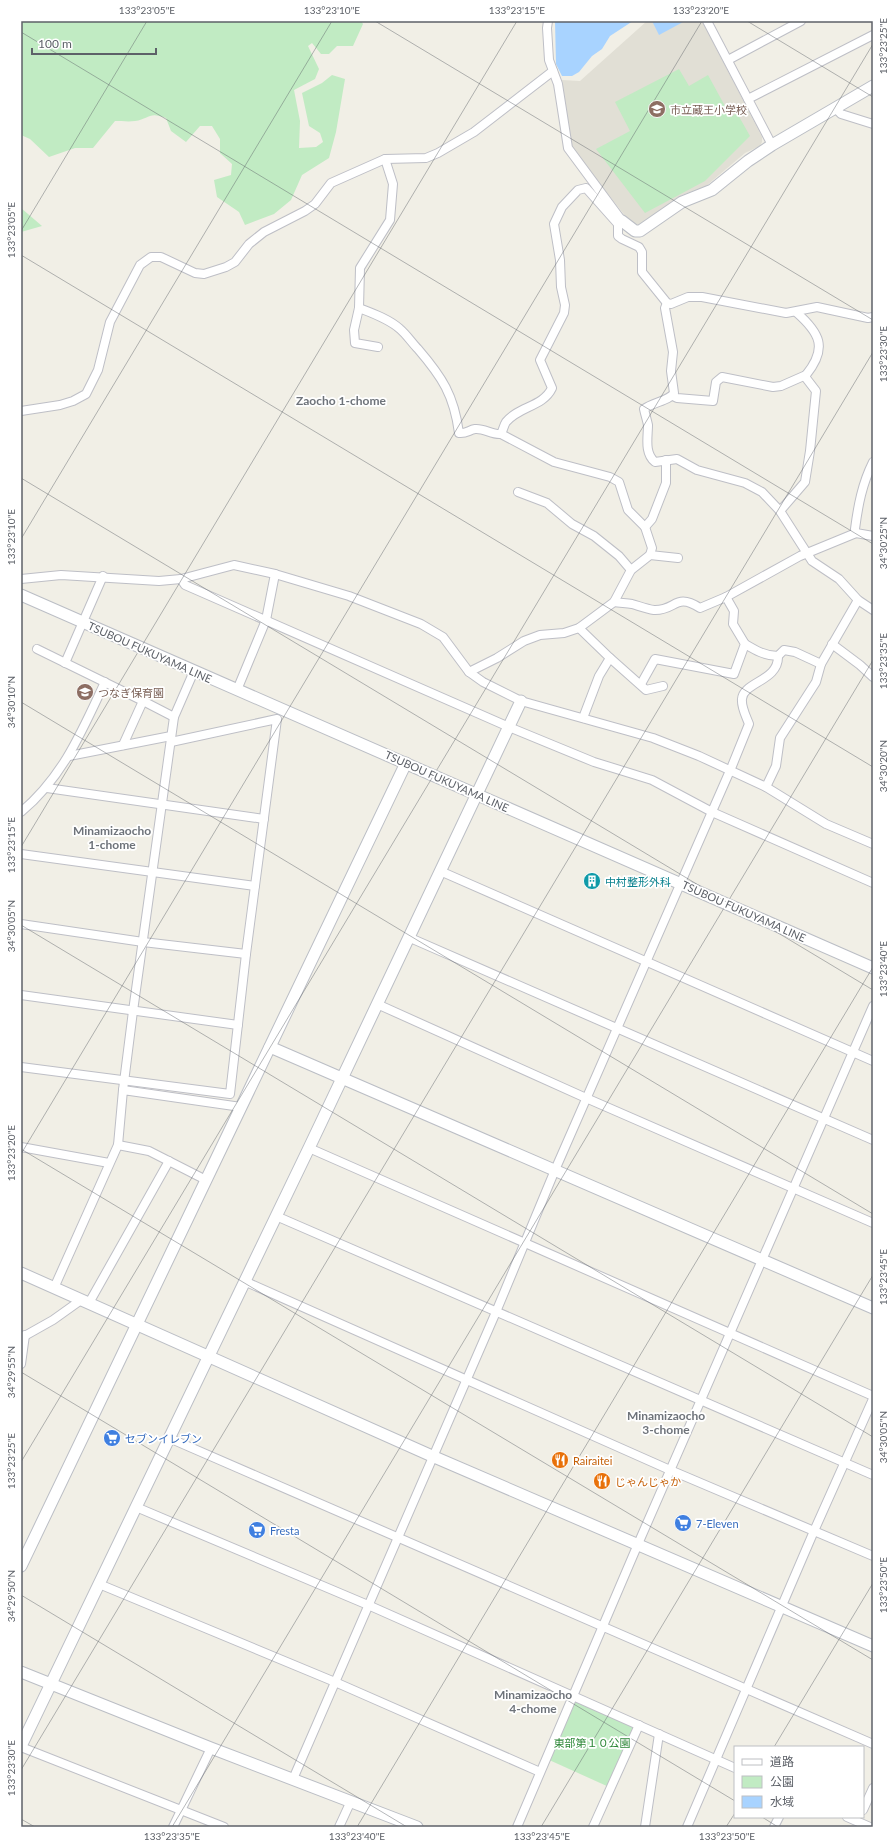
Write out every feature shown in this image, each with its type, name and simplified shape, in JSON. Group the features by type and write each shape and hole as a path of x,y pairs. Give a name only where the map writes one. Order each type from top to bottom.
{"street":[{"path":"548,21 549,60 558,84 568,148 620,222 618,236 622,240 639,247 642,252 642,272 667,303 671,304 688,297 702,297 786,313 817,307 868,318 873,317"},
{"path":"707,21 772,145"},
{"path":"728,60 801,21"},
{"path":"748,99 873,35"},
{"path":"21,411 60,405 73,401 86,394 98,370 110,322 140,265 151,258 161,257 195,273 204,274 226,267 234,262 249,244 264,232 305,211 315,204 331,183 385,159 426,158 438,153 474,132 553,71"},
{"path":"501,434 506,422 514,415 542,401 549,395 552,388 540,360 564,313 565,305 561,287 560,260 554,224 558,213 578,190 586,188 620,222 635,231 640,231 682,202 712,190 748,161 772,145 873,86"},
{"path":"835,108 841,114 873,124"},
{"path":"378,347 356,343 354,330 359,308 360,268 390,220 393,184 385,159"},
{"path":"667,303 665,308 673,352 671,371 674,393 673,396"},
{"path":"359,308 373,313 399,328 439,373 451,397 457,417 459,432 463,434 476,429 501,434 554,462 610,477 619,482 628,510 645,527 652,548 650,555 631,570 614,602 579,628 564,633 540,635 524,641 497,658 469,672"},
{"path":"796,312 814,330 820,347 816,361 806,375 773,388 722,377 716,382 713,401 677,398 673,396 652,403 644,409 648,425 646,440 650,458 655,462 677,459 709,475 745,483 762,492 780,511 806,554 812,561 840,579 858,600 873,610"},
{"path":"780,511 805,482 810,451 816,391 806,378 806,375"},
{"path":"645,527 652,519 666,483 666,460"},
{"path":"856,534 855,529 859,501 865,478 873,462"},
{"path":"518,492 547,503 572,524 594,536 618,556 631,570"},
{"path":"614,602 633,604 653,610 662,609 683,601 690,602 700,608 726,597 750,582 806,554 856,534 873,536"},
{"path":"650,555 678,558"},
{"path":"21,580 61,575 103,576 159,581 181,579 234,565 275,574 349,596 421,624 443,637 469,672 483,682 521,701 653,738 699,756 766,787 826,824 873,844"},
{"path":"237,690 266,620 275,574"},
{"path":"65,663 103,576"},
{"path":"181,579 185,585 508,727 594,762 652,780 712,812 873,883"},
{"name":"TSUBOU FUKUYAMA LINE","path":"21,595 873,968"},
{"path":"726,597 734,611 733,624 745,644 758,652 771,656 778,656"},
{"path":"766,787 776,766 780,738 816,682 821,664 858,600"},
{"path":"579,628 646,690 663,686"},
{"path":"641,684 655,659 734,674 745,644"},
{"path":"832,644 873,677"},
{"path":"37,649 174,717"},
{"path":"293,1779 432,1456 496,1312 586,1098 730,771 749,724 741,698 744,692 772,673 778,660 778,656 784,650 795,652 821,664"},
{"path":"583,718 598,676 610,658"},
{"path":"54,1288 118,1145 133,1011 174,717 194,671"},
{"path":"21,814 47,788 69,756 105,682"},
{"path":"124,745 144,701"},
{"path":"224,1827 21,1746 309,1148 521,701"},
{"path":"21,1067 230,1094 246,954 277,719 69,756"},
{"path":"21,1566 406,763"},
{"path":"47,788 264,819"},
{"path":"21,854 255,886"},
{"path":"440,871 873,1061"},
{"path":"21,924 143,942 246,954"},
{"path":"408,937 873,1140"},
{"path":"21,995 238,1025"},
{"path":"376,1004 586,1098 873,1222"},
{"path":"517,1827 572,1696 873,1006"},
{"path":"270,1047 763,1259 873,1308"},
{"path":"123,1090 241,1107"},
{"path":"118,1145 149,1151 206,1180"},
{"path":"21,1147 109,1163"},
{"path":"309,1148 524,1244 731,1332 873,1396"},
{"path":"21,1364 23,1337 85,1301 169,1161"},
{"path":"276,1216 873,1475"},
{"path":"21,1273 432,1456 873,1646"},
{"path":"244,1281 670,1470 873,1556"},
{"path":"687,1827 814,1531 873,1399"},
{"path":"170,1438 873,1744"},
{"path":"136,1507 368,1605 734,1768"},
{"path":"99,1584 335,1682 540,1772"},
{"path":"21,1672 211,1748 417,1827"},
{"path":"593,1827 639,1725"},
{"path":"645,1827 659,1734"},
{"path":"173,1827 211,1748"},
{"path":"864,1808 873,1788"},
{"path":"339,1827 351,1802"},
{"path":"774,1827 778,1818"},
{"path":"859,1819 870,1827"}],"shaded area":[{"name":"市立蔵王小学校","path":"647,21 702,21 762,137 762,142 760,146 745,153 706,186 682,195 639,225 631,223 572,148 562,80 580,81"}],"green space":[{"path":"21,21 361,21 363,24 353,46 337,46 329,54 321,54 312,43 308,46 319,69 315,79 294,90 300,121 299,148 316,147 323,142 320,133 309,126 302,93 322,83 332,75 345,79 336,132 329,158 302,175 291,200 274,214 245,225 239,212 217,197 214,180 231,175 232,164 220,153 220,139 212,126 200,126 186,142 171,131 166,118 160,116 152,115 133,121 115,121 93,148 75,148 49,157 30,139 21,135"},
{"path":"679,69 689,86 708,75 731,117 737,113 750,136 705,181 645,213 596,149 630,131 615,102"},
{"path":"21,208 42,226 21,232"},
{"name":"東部第１０公園","path":"573,1698 637,1726 609,1787 547,1759"}],"water":[{"path":"555,21 633,21 610,36 602,49 592,56 579,72 572,76 562,76 556,64"},
{"path":"652,21 685,21 659,35"}],"place":[{"name":"市立蔵王小学校","path":"657,109"},
{"name":"つなぎ保育園","path":"85,692"},
{"name":"中村整形外科","path":"592,881"},
{"name":"セブンイレブン","path":"112,1438"},
{"name":"Rairaitei","path":"560,1460"},
{"name":"じゃんじゃか","path":"602,1481"},
{"name":"7-Eleven","path":"683,1523"},
{"name":"Fresta","path":"257,1530"}],"district":[{"name":"Zaocho 1-chome","path":"341,400"},
{"name":"Minamizaocho 1-chome","path":"112,837"},
{"name":"Minamizaocho 3-chome","path":"666,1422"},
{"name":"Minamizaocho 4-chome","path":"533,1701"}]}
